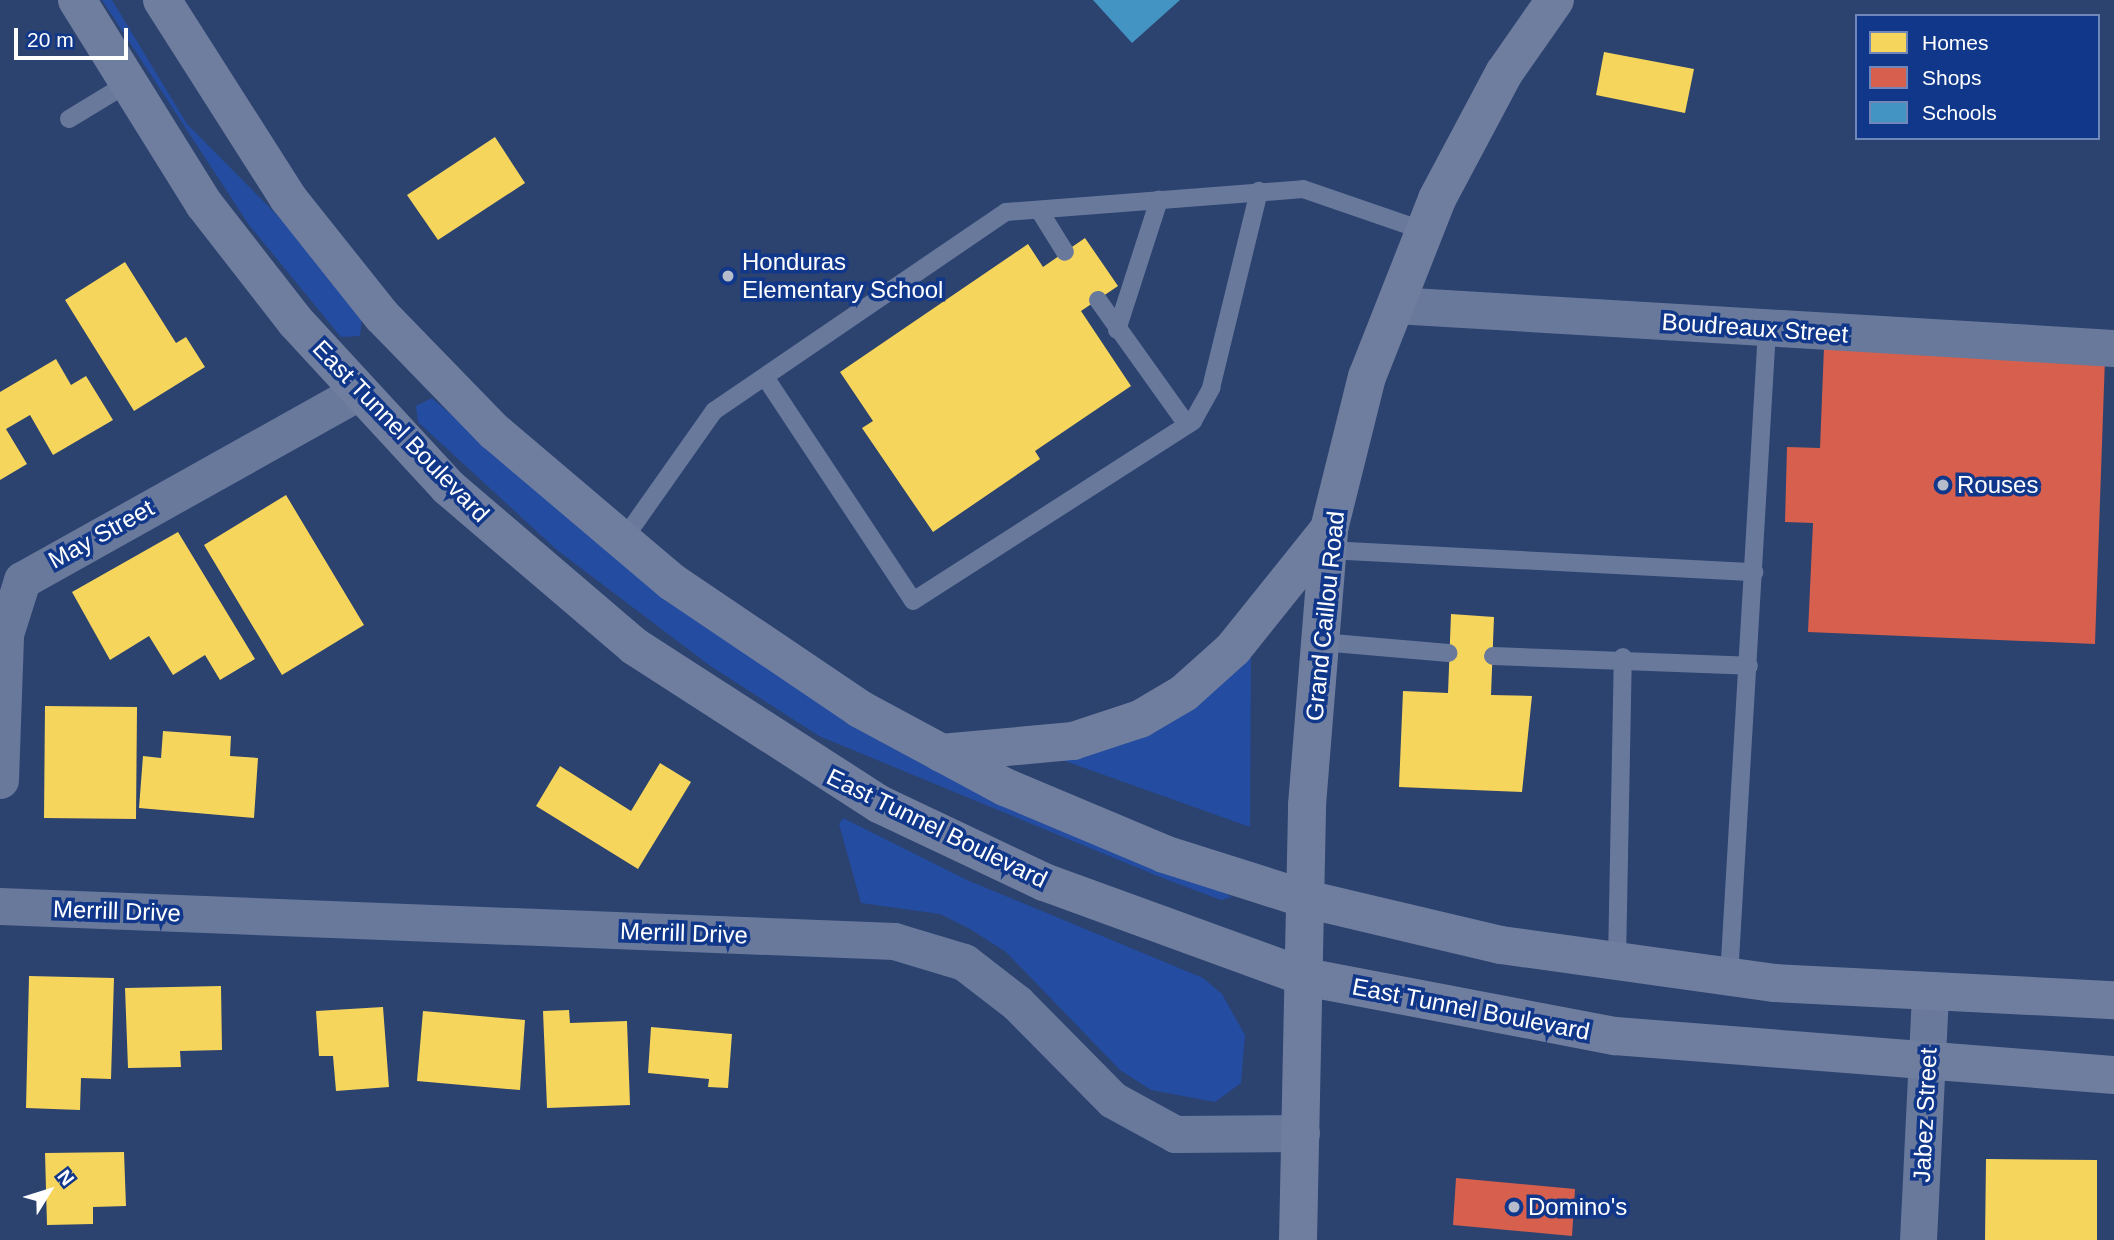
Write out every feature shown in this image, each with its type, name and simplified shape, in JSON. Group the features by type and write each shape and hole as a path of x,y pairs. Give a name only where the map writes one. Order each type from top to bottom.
{"main road":[{"name":"East Tunnel Boulevard","path":"77,0 125,85 204,204 359,392 448,487 541,570 634,646 814,767 1044,882 1306,977 1615,1036 1929,1064 2114,1075"},
{"path":"162,0 288,198 382,316 495,432 672,582 860,709 941,753 1164,854 1306,899 1501,945 1730,977 2114,1000"},
{"name":"Grand Caillou Road","path":"1298,1240 1306,899 1329,539 1367,377 1425,231 1504,73 1555,0"},
{"path":"941,753 1073,741 1140,719 1184,692 1233,649 1329,539"}],"street":[{"name":"Boudreaux Street","path":"1395,305 2114,348"},
{"name":"May Street","path":"0,780 5,634 22,580 359,392"},
{"name":"Merrill Drive","path":"0,906 894,941 964,962 1017,1003 1113,1100 1175,1133 1301,1133"},
{"name":"Jabez Street","path":"1918,1240 1929,1064 1930,991"}],"lane":[{"path":"69,118 125,85"},
{"path":"623,540 714,411 1006,212 1259,191 1303,190 1425,231"},
{"path":"765,377 913,601 1187,425 1211,388 1259,191"},
{"path":"1117,330 1159,200"},
{"path":"1039,210 1065,252"},
{"path":"1098,300 1187,425"},
{"path":"1730,977 1767,329"},
{"path":"1329,539 1755,572"},
{"path":"1321,642 1449,653"},
{"path":"1493,656 1623,657 1749,666"},
{"path":"1617,961 1623,657"}],"shaded area":[{"path":"102,0 112,0 187,124 281,219 362,317 360,336 341,337 249,225"},
{"path":"432,398 634,573 1232,897 1221,900 1160,877 819,736 709,665 557,550 418,422 416,406"},
{"path":"1251,658 1250,827 1062,760 1244,659"},
{"path":"843,818 967,880 1203,978 1222,994 1245,1035 1241,1083 1215,1102 1151,1090 1120,1070 1006,952 940,914 861,903 839,824"}],"building: Homes":[{"path":"1604,52 1694,69 1685,113 1596,95"},
{"path":"495,137 525,183 438,240 407,195"},
{"path":"1085,238 1118,286 1081,311 1131,386 1035,451 1040,459 933,532 862,428 873,421 840,372 1028,244 1043,267"},
{"path":"125,262 176,343 186,337 205,367 134,411 65,300"},
{"path":"56,359 71,385 86,376 113,420 53,455 30,415 6,429 27,464 0,480 0,392"},
{"path":"286,495 364,625 282,675 204,545"},
{"path":"178,532 255,659 220,680 205,655 173,675 149,636 110,660 72,592"},
{"path":"1451,614 1494,617 1491,695 1532,696 1522,792 1399,787 1403,691 1448,693"},
{"path":"45,706 137,707 136,819 44,818"},
{"path":"163,731 231,736 230,756 258,758 254,818 139,808 143,756 161,758"},
{"path":"660,763 691,782 638,869 536,806 560,766 631,811"},
{"path":"29,976 114,978 111,1079 81,1078 80,1110 26,1108"},
{"path":"221,986 222,1050 180,1051 181,1067 128,1068 125,988"},
{"path":"383,1007 389,1087 336,1091 333,1056 319,1056 316,1011"},
{"path":"569,1010 570,1023 627,1021 630,1105 547,1108 543,1011"},
{"path":"423,1011 525,1020 520,1090 417,1081"},
{"path":"651,1027 732,1034 728,1088 708,1087 709,1079 648,1073"},
{"path":"124,1152 126,1206 93,1207 93,1224 47,1225 45,1153"},
{"path":"1986,1159 2097,1160 2097,1240 1985,1240"}],"building: Shops":[{"name":"Rouses","path":"1824,347 2105,358 2095,644 1808,632 1813,523 1785,522 1787,447 1820,448"},
{"name":"Domino's","path":"1456,1178 1575,1189 1572,1236 1453,1225"}],"building: Schools":[{"path":"1093,0 1180,0 1132,43"}],"place":[{"name":"Honduras Elementary School","path":"728,276"},
{"name":"Rouses","path":"1943,485"},
{"name":"Domino's","path":"1514,1207"}]}
